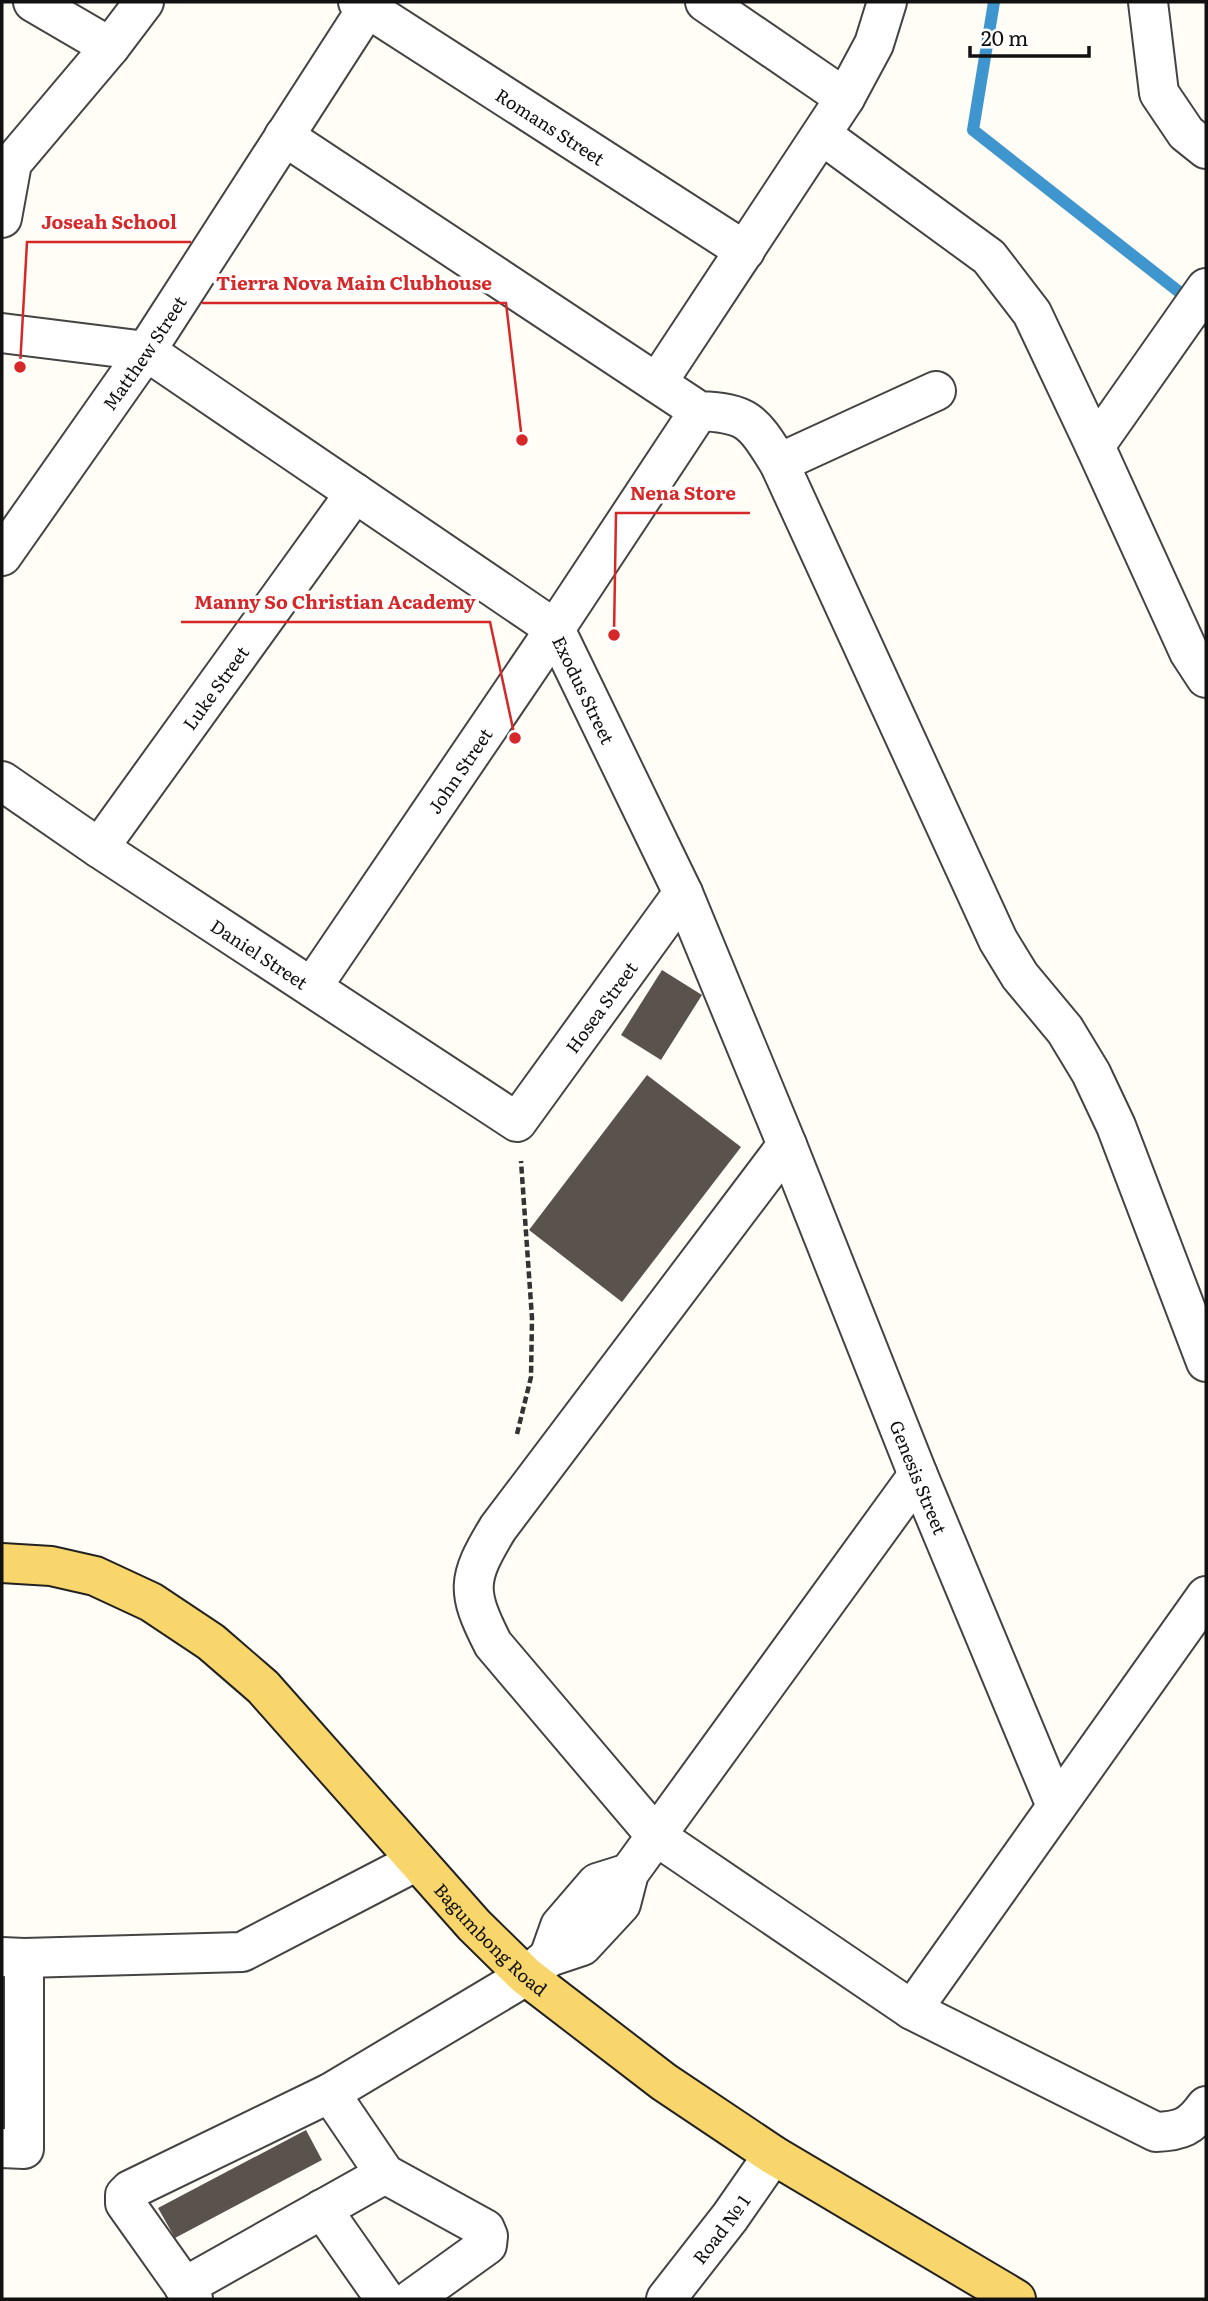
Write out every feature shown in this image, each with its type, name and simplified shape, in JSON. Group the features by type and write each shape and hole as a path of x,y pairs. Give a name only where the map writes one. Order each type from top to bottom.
{"main road":[{"name":"Bagumbong Road","path":"2,1563 51,1566 95,1576 151,1602 211,1642 263,1686 474,1925 538,1966 664,2082 773,2155 1016,2299"}],"street":[{"path":"33,2 110,47"},
{"path":"2,218 7,162 110,47 144,2"},
{"path":"705,2 845,98"},
{"path":"657,383 845,98 874,44 887,2"},
{"path":"1148,2 1159,93 1186,133 1206,149"},
{"name":"Matthew Street","path":"2,556 146,351 365,4"},
{"name":"Romans Street","path":"365,4 744,251"},
{"path":"822,135 989,257 1032,313 1096,446 1189,652 1206,678"},
{"path":"284,136 699,411 726,412 746,420 761,435 779,463 998,940 1020,976 1065,1030 1091,1073 1111,1115 1206,1362"},
{"path":"1096,446 1200,298"},
{"name":"Exodus Street","path":"2,333 146,351 555,629 683,893 788,1145"},
{"path":"779,463 936,391"},
{"name":"John Street","path":"312,987 699,411"},
{"name":"Luke Street","path":"99,848 355,494"},
{"name":"Daniel Street","path":"2,781 99,848 517,1122"},
{"name":"Hosea Street","path":"517,1122 683,893"},
{"path":"788,1145 498,1528 475,1570 472,1591 479,1615 493,1644 656,1836 912,2010 1156,2132 1176,2132 1195,2121 1206,2106"},
{"name":"Genesis Street","path":"788,1145 918,1475 1056,1806"},
{"path":"384,2174 322,2209 188,2293 125,2203 125,2195 130,2190 330,2093 538,1966 560,1926 597,1884 629,1873 918,1475"},
{"path":"912,2010 1206,1596"},
{"path":"2,2148 24,2149 13,1957 242,1952 417,1861"},
{"path":"330,2093 384,2174 485,2229 488,2236 487,2245 412,2299"},
{"name":"Road № 1","path":"666,2299 730,2217 773,2155"},
{"path":"322,2209 385,2299"}],"path":[{"path":"516,1438 531,1377 532,1318 517,1122"}],"building":[{"path":"662,970 702,995 661,1060 621,1035"},
{"path":"647,1075 741,1147 622,1302 529,1230"},
{"path":"306,2130 322,2160 175,2238 158,2208"}],"waterway":[{"path":"994,2 973,130 1178,291 1206,322"}],"place":[{"name":"Joseah School","path":"20,367"},
{"name":"Tierra Nova Main Clubhouse","path":"522,440"},
{"name":"Nena Store","path":"614,635"},
{"name":"Manny So Christian Academy","path":"515,738"}]}
